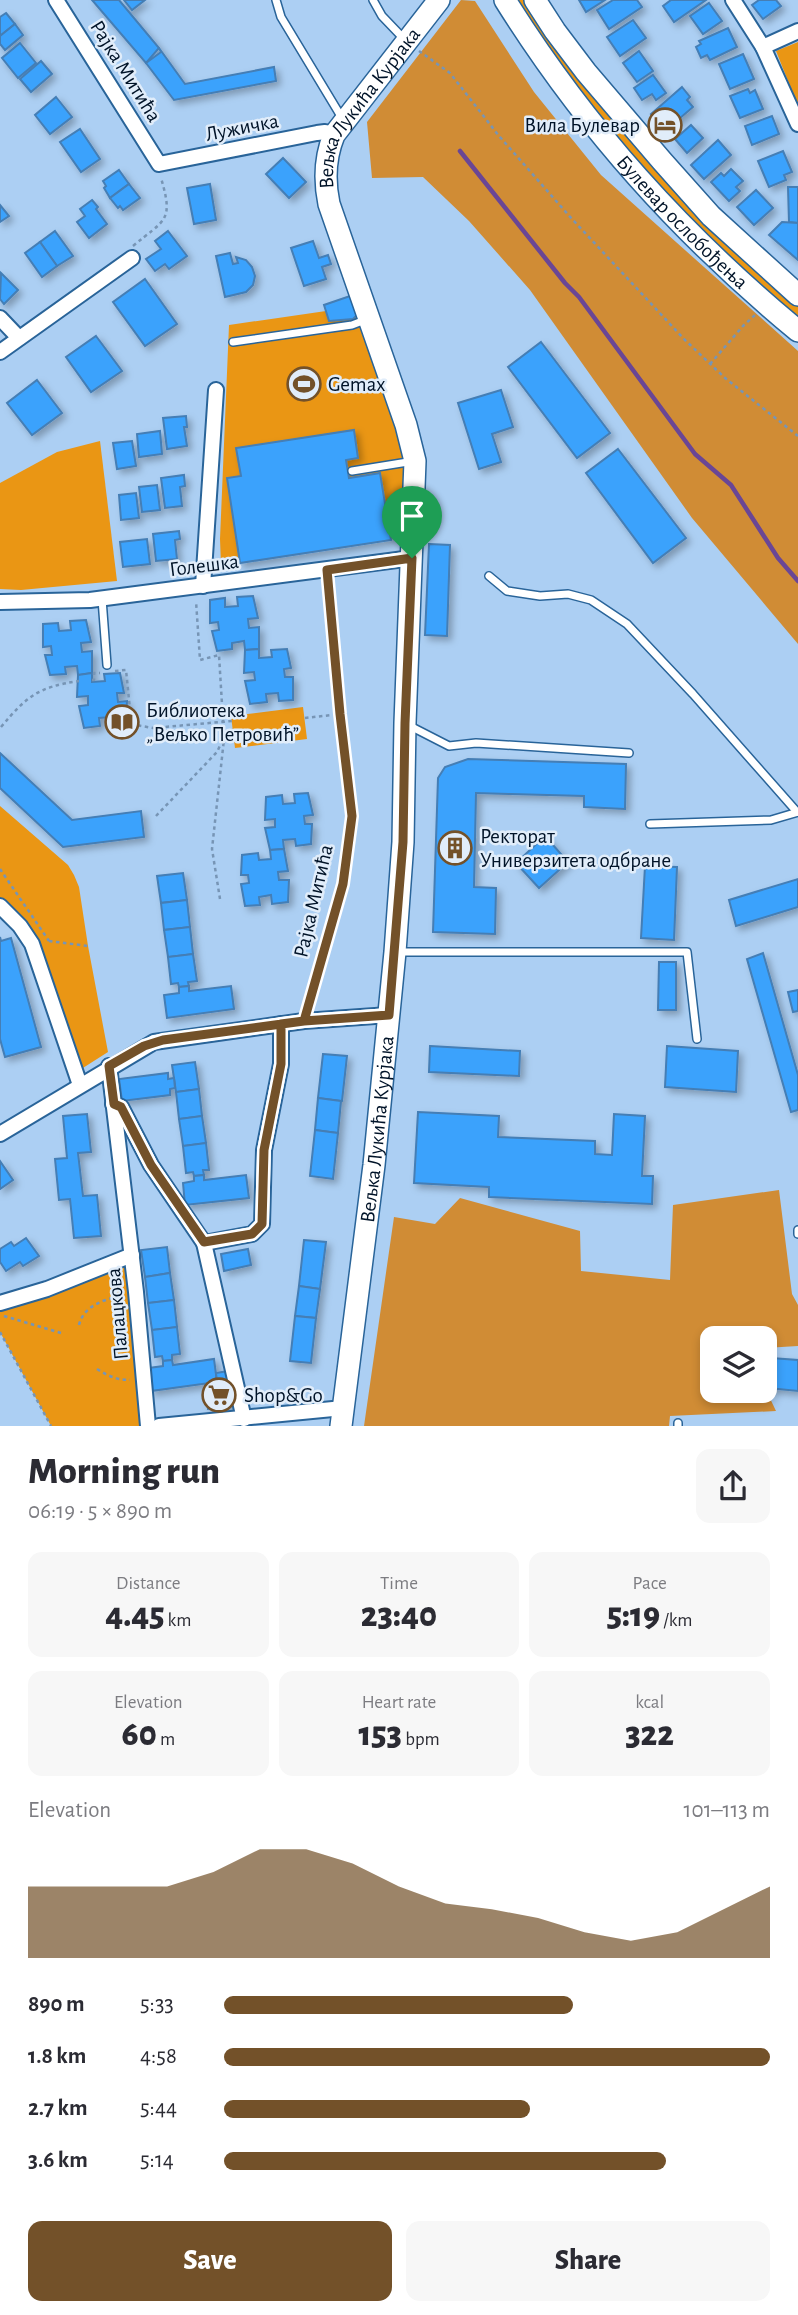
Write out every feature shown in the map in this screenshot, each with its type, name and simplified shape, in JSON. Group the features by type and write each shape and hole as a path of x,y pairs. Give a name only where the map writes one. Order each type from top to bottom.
{"street":[{"name":"Рајка Митића","path":"56,0 158,167"},
{"name":"Вељка Лукића Курјака","path":"342,1417 373,1177 395,952 403,842 415,461 407,425 328,196 326,177 328,155 339,128 413,46 439,0"},
{"name":"Булевар ослобођења","path":"505,0 554,76 650,192 701,245 798,331"},
{"name":"Булевар ослобођења","path":"536,0 586,72 662,161 711,216 798,295"},
{"path":"733,0 763,47 798,124"},
{"path":"763,47 798,31"},
{"name":"Лужичка","path":"158,167 339,128"},
{"path":"0,352 132,258"},
{"path":"0,318 19,338"},
{"path":"198,587 216,390"},
{"name":"Голешка","path":"0,602 39,603 102,598 412,558"},
{"path":"0,906 20,926 32,944 80,1085"},
{"path":"0,1133 109,1066 154,1042 304,1021 389,1015"},
{"path":"204,1242 252,1234 262,1224 264,1150 281,1064 281,1024"},
{"path":"109,1066 132,1255"},
{"path":"114,1104 121,1107 151,1165 204,1242 244,1419"},
{"name":"Палацкова","path":"0,1303 56,1286 132,1255 148,1426"},
{"path":"159,1426 244,1419 342,1417"}],"lane":[{"path":"276,0 281,17 339,128"},
{"path":"373,0 382,16 413,46"},
{"path":"233,342 352,325 369,318"},
{"path":"352,471 415,461"},
{"path":"327,570 340,714"},
{"path":"489,576 507,591 540,596 568,594 592,600 627,624 797,812 771,820 650,824"},
{"path":"102,598 107,665"},
{"path":"405,723 449,746 476,743 629,753"},
{"name":"Рајка Митића","path":"304,1021 343,884 352,816 345,747"},
{"path":"395,952 687,952 697,1039"}],"path":[{"path":"413,46 450,73 499,136 572,219 684,339 710,364 798,436"},
{"path":"132,258 127,251 164,220 168,213 158,167"},
{"path":"710,364 743,326 761,311"},
{"path":"198,587 200,660 219,655 224,722 212,849 219,899"},
{"path":"92,680 94,673 100,673 100,666 107,665"},
{"path":"113,672 126,670 131,719 136,725 153,728 232,721"},
{"path":"1,727 14,711 40,690 79,681"},
{"path":"305,718 340,714 345,747"},
{"path":"156,816 217,751 224,737"},
{"path":"0,869 49,941"},
{"path":"32,944 49,941 88,946"},
{"path":"79,1325 82,1314 96,1305 136,1292"},
{"path":"0,1315 61,1334"},
{"path":"0,1332 51,1426"},
{"path":"97,1369 117,1379 144,1378"}],"shaded area":[{"path":"461,0 475,1 534,92 601,175 798,351 798,644 692,518 530,290 469,221 423,177 372,178 367,122"},
{"path":"509,0 525,0 798,303 798,323 723,259 623,153"},
{"path":"798,42 798,106 776,51"},
{"name":"Gemax","path":"326,311 329,321 359,317 403,443 408,483 400,537 221,565 229,325"},
{"path":"100,441 117,581 21,590 0,589 0,483 57,452"},
{"path":"303,707 307,739 235,748 231,716"},
{"path":"0,806 68,865 79,887 108,1052 75,1073 32,944 0,906"},
{"path":"779,1190 792,1294 798,1305 798,1346 777,1347 777,1326 700,1326 700,1403 772,1403 776,1411 670,1416 669,1426 364,1426 394,1217 435,1224 460,1198 580,1231 581,1271 670,1280 673,1205"},
{"path":"132,1255 148,1426 51,1426 0,1332 0,1303"}],"building":[{"path":"92,0 119,0 159,48 146,63"},
{"path":"124,0 145,0 132,10"},
{"path":"579,0 605,0 586,12"},
{"path":"613,0 637,0 642,7 609,29 597,10"},
{"path":"671,0 706,0 674,22 663,6"},
{"path":"759,0 776,0 781,6 763,19 752,5"},
{"path":"709,3 722,21 703,34 690,16"},
{"path":"6,13 15,24 0,36 0,17"},
{"path":"633,20 646,38 620,56 607,37"},
{"path":"15,24 23,35 5,50 0,44 0,36"},
{"path":"728,28 737,47 710,60 707,55 701,58 696,47 701,44 699,41"},
{"path":"20,43 36,63 18,78 2,58"},
{"path":"159,48 185,84 274,67 276,81 174,100 146,63 161,52"},
{"path":"639,51 653,71 637,82 623,63"},
{"path":"743,54 754,79 730,89 719,64"},
{"path":"41,61 52,74 31,92 20,79"},
{"path":"653,75 666,93 656,100 652,94 642,100 634,88"},
{"path":"682,87 690,97 687,100 693,107 666,130 651,114"},
{"path":"748,89 750,93 755,90 763,109 740,118 730,96"},
{"path":"56,97 72,117 50,134 35,115"},
{"path":"772,116 779,134 752,145 745,126"},
{"path":"691,125 703,138 687,153 675,139"},
{"path":"80,129 100,159 81,172 60,142"},
{"path":"718,140 731,155 704,179 691,165"},
{"path":"783,151 792,172 784,175 786,180 769,187 758,161"},
{"path":"283,158 306,182 289,198 266,174"},
{"path":"731,169 743,181 736,187 740,191 729,201 711,182"},
{"path":"119,170 129,184 110,198 103,181"},
{"path":"129,184 140,198 123,210 110,198"},
{"path":"210,184 216,220 194,224 187,188"},
{"path":"788,187 798,187 798,223 789,222"},
{"path":"756,190 773,208 754,225 737,207"},
{"path":"92,200 107,224 89,238 77,222 85,216 80,209"},
{"path":"0,205 9,216 0,222"},
{"path":"782,222 798,223 798,260 769,235"},
{"path":"55,231 73,256 57,266 40,242"},
{"path":"168,231 187,256 169,269 165,264 155,271 146,259 161,249 155,241"},
{"path":"313,241 319,258 328,255 331,264 322,267 326,279 304,286 291,248"},
{"path":"40,242 57,266 42,277 25,253"},
{"path":"230,253 233,264 238,263 236,257 246,260 255,276 253,285 246,292 225,297 216,256"},
{"path":"1,273 18,290 4,304 0,299"},
{"path":"145,279 177,324 145,346 113,302"},
{"path":"350,296 357,315 353,319 329,321 324,305"},
{"path":"96,336 122,371 91,392 66,357"},
{"path":"541,342 610,433 577,458 508,367"},
{"path":"37,380 62,413 32,435 7,403"},
{"path":"501,390 513,427 492,434 501,462 479,469 458,403"},
{"path":"186,416 187,427 184,427 187,446 167,449 163,418"},
{"path":"354,430 358,458 346,460 349,478 380,473 391,540 240,563 227,478 241,476 236,448"},
{"path":"160,431 162,454 139,457 137,434"},
{"path":"132,441 136,466 117,469 113,443"},
{"path":"618,449 686,538 653,563 586,473"},
{"path":"184,475 185,486 180,487 182,506 165,508 161,478"},
{"path":"157,485 160,510 142,512 139,487"},
{"path":"136,493 139,518 121,520 119,495"},
{"path":"179,531 180,539 175,540 177,559 156,561 153,534"},
{"path":"147,539 150,564 123,567 120,542"},
{"path":"429,544 450,545 447,636 425,635"},
{"path":"253,596 258,618 248,619 249,628 259,627 259,649 245,650 244,641 232,643 232,649 217,651 212,631 219,630 218,622 210,623 210,600 225,598 225,607 238,606 237,597"},
{"path":"86,620 91,642 81,643 82,652 92,651 92,673 78,675 77,666 65,667 66,674 50,675 45,655 52,655 51,646 43,647 43,624 58,623 59,631 71,630 70,621"},
{"path":"259,649 259,658 272,657 271,650 287,649 291,668 284,669 285,677 293,677 293,700 279,701 278,693 266,694 267,702 250,704 245,681 255,680 254,672 244,673 245,650"},
{"path":"92,673 92,682 105,681 104,674 120,673 124,693 117,693 118,702 127,701 126,724 112,725 111,717 99,718 100,726 84,728 79,706 88,705 88,696 77,697 78,675"},
{"path":"0,753 72,820 141,811 144,837 63,847 0,788"},
{"name":"Ректорат Универзитета одбране","path":"468,759 626,764 625,809 584,807 584,796 476,793 474,887 496,888 495,934 433,932 438,778 445,767"},
{"path":"308,793 313,815 304,816 305,824 312,824 311,844 296,846 295,839 283,840 284,849 270,850 265,828 275,827 275,819 265,820 266,797 282,795 283,804 295,803 294,794"},
{"path":"545,836 568,862 539,888 516,863"},
{"path":"284,849 288,871 278,872 279,880 289,880 288,902 272,904 271,895 259,897 260,905 245,906 241,884 249,883 248,875 241,875 242,855 258,853 259,860 271,859 270,850"},
{"path":"645,866 677,867 674,940 641,938"},
{"path":"183,873 187,900 161,903 157,876"},
{"path":"798,879 798,907 736,926 729,900"},
{"path":"187,900 190,927 164,930 161,903"},
{"path":"190,927 193,954 168,957 164,930"},
{"path":"0,937 1,941 11,938 41,1047 5,1057 0,1039"},
{"path":"763,953 798,1075 798,1110 791,1112 747,959"},
{"path":"193,954 197,981 188,982 189,986 171,984 168,957"},
{"path":"659,962 676,962 676,1010 658,1010"},
{"path":"189,986 189,991 231,986 234,1009 167,1018 164,995 179,993 179,987"},
{"path":"798,990 798,1011 793,1012 788,992"},
{"path":"430,1046 520,1051 519,1076 429,1072"},
{"path":"667,1046 738,1051 736,1092 665,1087"},
{"path":"323,1054 347,1056 342,1101 318,1098"},
{"path":"195,1062 199,1089 176,1092 172,1065"},
{"path":"168,1073 168,1079 174,1078 175,1088 170,1089 170,1095 122,1101 119,1079"},
{"path":"199,1089 202,1116 179,1119 176,1092"},
{"path":"318,1098 341,1101 338,1133 315,1130"},
{"path":"418,1112 499,1116 498,1137 595,1141 595,1154 612,1155 614,1114 645,1116 642,1176 653,1176 652,1204 489,1197 489,1187 414,1183"},
{"path":"87,1114 91,1152 78,1153 83,1196 97,1195 101,1236 74,1238 70,1199 59,1200 55,1159 67,1158 63,1116"},
{"path":"202,1116 206,1143 183,1146 179,1119"},
{"path":"315,1130 338,1133 333,1179 310,1176"},
{"path":"206,1143 209,1170 203,1170 204,1175 186,1173 183,1146"},
{"path":"0,1161 13,1180 0,1189"},
{"path":"204,1175 204,1180 246,1175 249,1198 185,1205 183,1183 194,1181 194,1176"},
{"path":"26,1238 39,1256 23,1266 20,1262 6,1271 0,1262 0,1249 11,1242 14,1246"},
{"path":"304,1240 326,1242 320,1289 299,1286"},
{"path":"167,1247 170,1273 145,1277 141,1250"},
{"path":"248,1249 251,1265 224,1271 221,1254"},
{"path":"170,1273 174,1300 148,1303 145,1277"},
{"path":"299,1286 320,1289 316,1318 295,1316"},
{"path":"174,1300 177,1327 152,1330 148,1303"},
{"path":"295,1316 316,1318 311,1363 290,1361"},
{"path":"177,1327 180,1354 172,1355 172,1360 163,1361 162,1356 155,1357 152,1330"},
{"path":"777,1358 798,1360 798,1391 777,1389"},
{"path":"214,1359 217,1382 151,1391 148,1368 163,1366 163,1361 172,1360 173,1365"},
{"name":"Shop&Go","path":"228,1371 233,1406 208,1409 205,1384 217,1382 216,1373"}],"waterway":[{"path":"460,151 579,297 695,454 731,485 778,558 798,581"}],"place":[{"name":"Вила Булевар","path":"665,125"},
{"name":"Gemax","path":"304,384"},
{"name":"Библиотека „Вељко Петровић”","path":"122,722"},
{"name":"Ректорат Универзитета одбране","path":"455,848"},
{"name":"Shop&Go","path":"219,1395"}],"route":[{"path":"412,558 327,570 352,816 343,884 304,1021 281,1024 282,1043 281,1064 264,1150 262,1224 252,1234 204,1242 151,1165 121,1107 114,1104 109,1066 144,1046 163,1040 304,1021 389,1015 403,842 412,558"}]}
